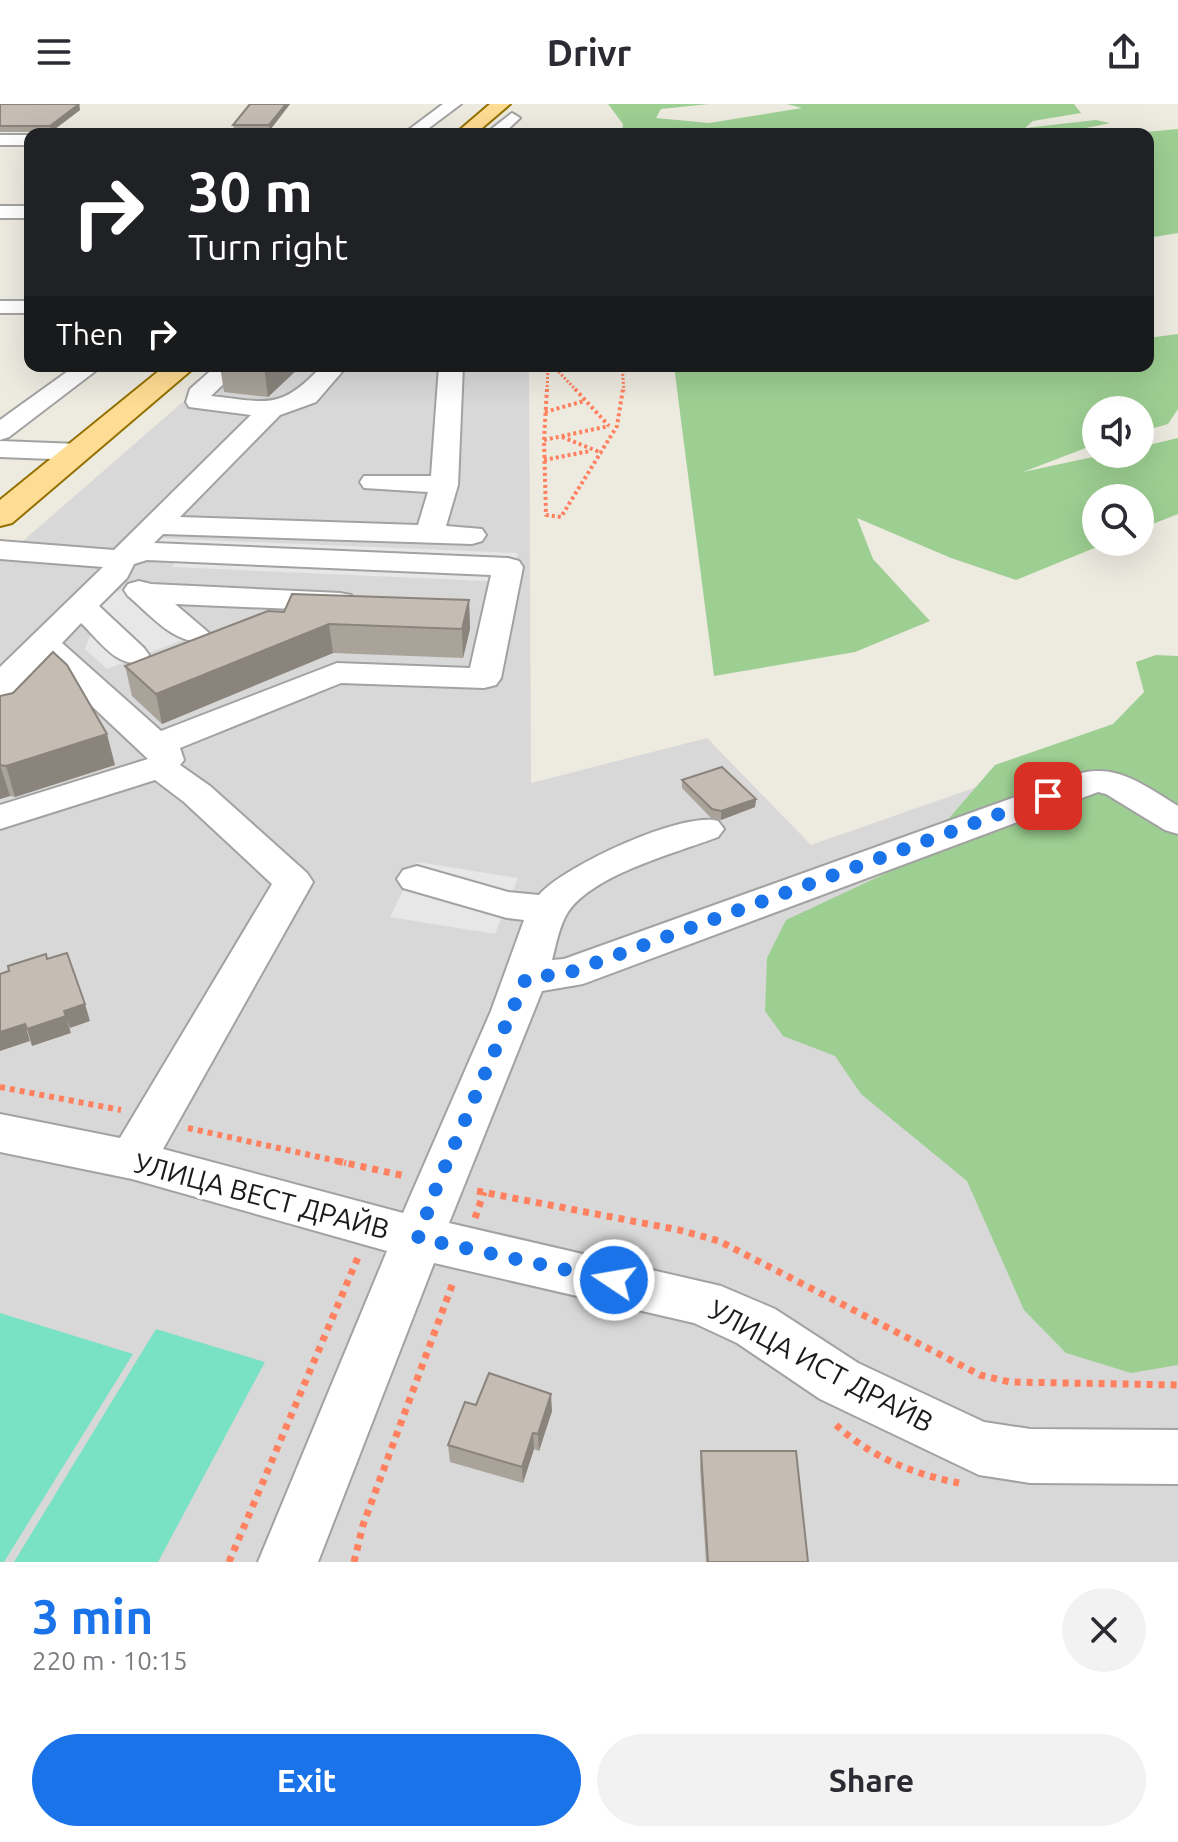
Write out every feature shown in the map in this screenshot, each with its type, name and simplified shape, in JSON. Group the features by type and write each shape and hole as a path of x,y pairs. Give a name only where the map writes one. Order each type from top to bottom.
{"main road":[{"path":"475,128 506,111"},
{"path":"0,516 175,372"}],"street":[{"path":"419,128 453,104"},
{"path":"0,140 24,140"},
{"path":"0,212 24,212"},
{"path":"0,307 24,307"},
{"path":"0,432 82,372"},
{"path":"223,372 199,394 198,402 271,410"},
{"path":"0,686 271,410 307,397 330,372"},
{"path":"429,534 444,485 451,372"},
{"path":"0,449 78,452"},
{"path":"374,482 444,485"},
{"path":"156,525 472,535"},
{"path":"0,550 118,566 145,551 508,567 484,678 337,673 158,756 0,817"},
{"path":"118,566 143,593 193,633"},
{"path":"143,593 373,603"},
{"path":"81,606 133,655"},
{"path":"467,607 499,608"},
{"path":"44,643 158,756 293,882 144,1141"},
{"path":"526,978 568,973 1095,781 1116,784 1178,822"},
{"path":"418,1238 438,1183 526,978 548,909 562,893 594,873 705,829"},
{"path":"417,879 507,905 548,909"},
{"name":"УЛИЦА ВЕСТ ДРАЙВ","path":"0,1133 144,1141 418,1238 288,1562"},
{"name":"УЛИЦА ИСТ ДРАЙВ","path":"418,1238 702,1302 756,1326 839,1381 979,1448 1030,1456 1178,1457"}],"path":[{"path":"549,372 544,440 546,515 561,517 617,426 624,398 622,372"},
{"path":"556,372 609,426"},
{"path":"545,412 584,401"},
{"path":"544,440 617,426"},
{"path":"561,436 590,451 602,453"},
{"path":"544,460 590,451"},
{"path":"0,1087 107,1105 144,1141 438,1183 679,1230 719,1241 980,1375 1010,1382 1178,1385"},
{"path":"229,1562 363,1245"},
{"path":"354,1562 363,1525 456,1274"}],"shaded area":[{"path":"217,372 529,372 531,783 707,738 811,845 1151,726 1178,731 1178,1562 0,1562 0,561"},
{"path":"154,538 518,553 511,582 172,567 179,557 143,555"},
{"path":"140,583 201,633 107,669 85,649 105,596"},
{"path":"417,862 518,878 495,934 390,917"}],"green space":[{"path":"608,104 709,104 661,109 656,118 709,123 802,108 787,104 1074,104 1081,113 1033,121 1025,128 623,128 623,124"},
{"path":"1096,120 1110,123 1086,128 1025,128"},
{"path":"1178,129 1178,233 1154,237 1154,131"},
{"path":"1178,334 1178,409 1168,424 1154,428 1154,396 1082,396 1082,449 1023,472 1082,459 1082,468 1154,468 1154,444 1178,438 1178,514 1154,523 1154,484 1082,484 1082,553 1016,580 951,558 857,518 873,559 930,621 855,652 714,676 675,372 1154,372 1154,337"},
{"path":"1156,655 1178,656 1178,1365 1131,1373 1066,1353 1024,1310 967,1181 861,1094 835,1056 783,1036 765,1011 767,958 786,920 912,861 995,765 1113,724 1144,692 1136,662"},
{"path":"0,1313 133,1354 4,1562 0,1562"},
{"path":"156,1329 265,1362 158,1562 14,1562"}],"building":[{"path":"0,104 79,104 50,126 0,126"},
{"path":"250,104 286,104 269,125 233,125"},
{"path":"292,594 469,600 462,629 329,624 156,694 125,666 268,611 284,612"},
{"path":"53,652 67,665 107,734 6,766 0,765 0,696 13,693"},
{"path":"722,767 756,799 721,811 712,809 682,780"},
{"path":"67,953 85,1004 64,1011 66,1016 27,1029 25,1024 0,1032 0,974 9,971 8,966 46,954 47,959"},
{"path":"489,1373 551,1394 538,1434 533,1433 522,1467 448,1445 465,1402 476,1405"},
{"path":"701,1451 796,1451 808,1562 708,1562"}],"route":[{"path":"614,1280 418,1238 438,1183 526,978 568,973 1048,796"}]}
